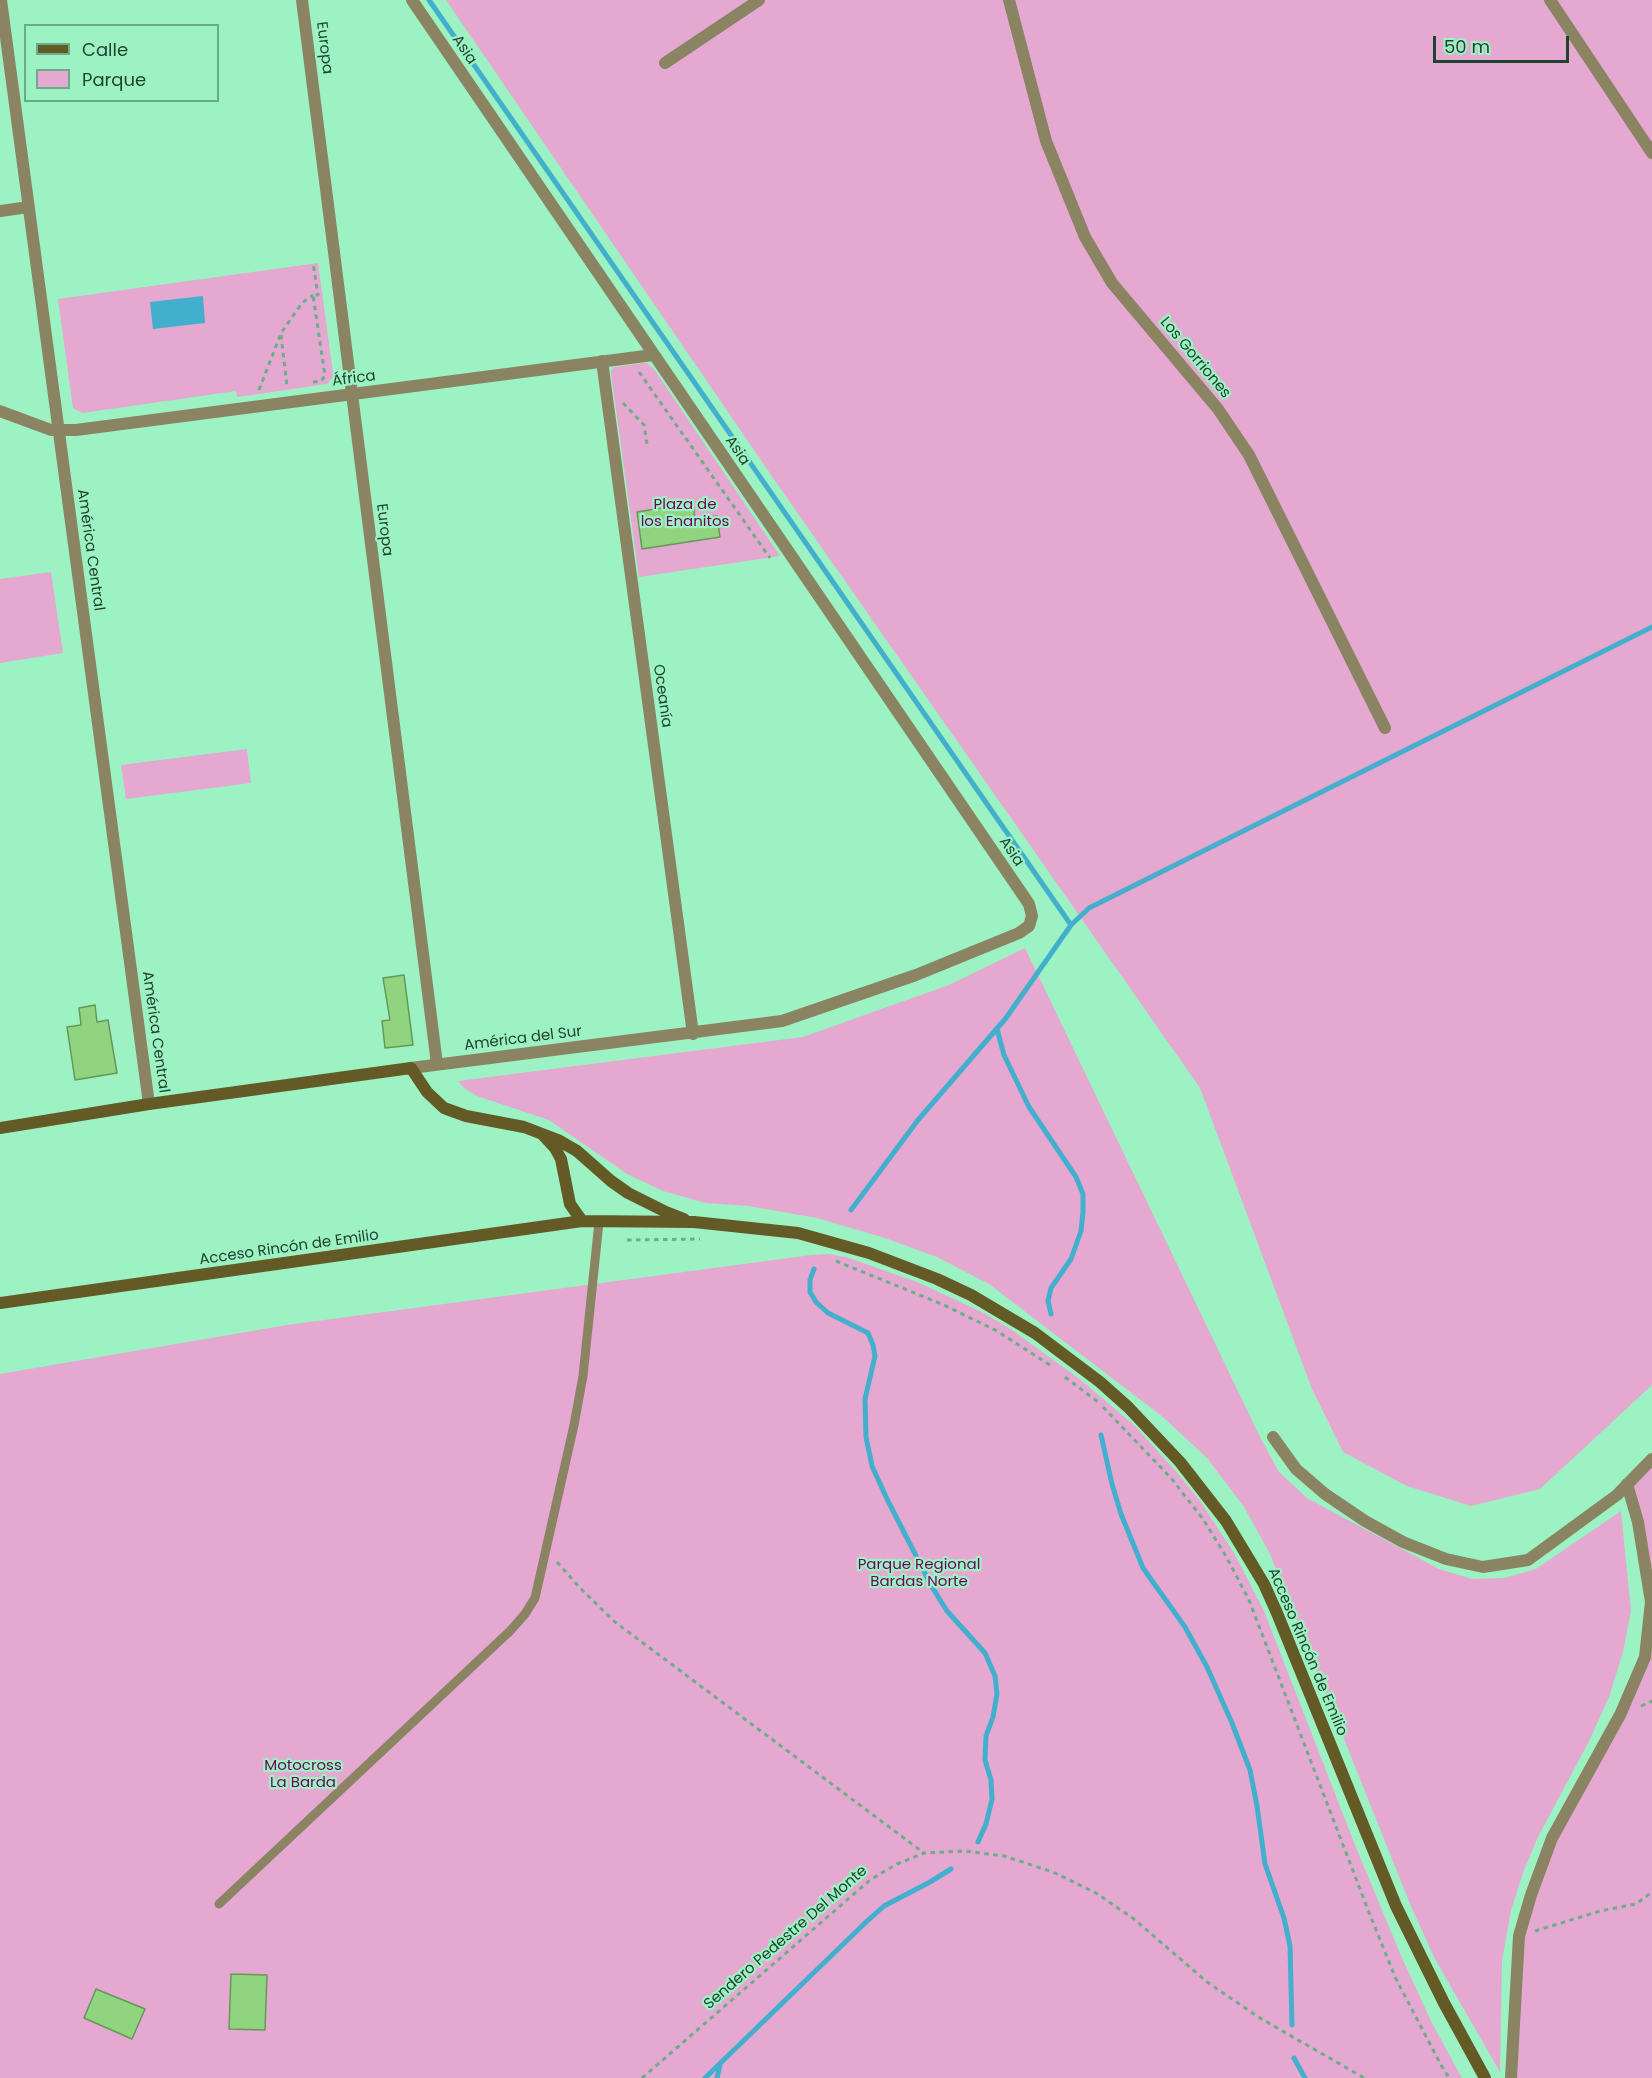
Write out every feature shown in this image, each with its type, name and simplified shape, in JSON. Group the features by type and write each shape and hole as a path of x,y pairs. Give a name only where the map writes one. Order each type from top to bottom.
{"main road":[{"name":"América del Sur","path":"0,1128 149,1104 411,1068"},
{"name":"Acceso Rincón de Emilio","path":"411,1068 427,1092 444,1108 454,1113 509,1123 539,1132 568,1145 628,1193 666,1212 694,1222"},
{"path":"539,1132 555,1148 561,1159 570,1204 582,1221"},
{"name":"Acceso Rincón de Emilio","path":"0,1303 582,1221 694,1222 798,1233 869,1253 937,1278 1002,1312 1035,1333 1100,1382 1154,1433 1226,1521 1264,1584 1396,1906 1444,2003 1485,2078"}],"street":[{"name":"América Central","path":"1,0 2,22 29,207 149,1104"},
{"name":"Europa","path":"302,0 437,1064"},
{"name":"Asia","path":"412,0 1029,904 1032,910 1032,921"},
{"path":"665,63 759,0"},
{"name":"Los Gorriones","path":"1009,0 1046,141 1085,237 1112,283 1218,409 1249,455 1385,728"},
{"path":"1550,0 1652,153"},
{"path":"0,211 29,207"},
{"name":"África","path":"59,431 653,355"},
{"name":"Oceanía","path":"602,362 693,1034"},
{"path":"0,411 40,427 59,431"},
{"name":"América del Sur","path":"411,1068 763,1025 800,1016 947,963 1019,933 1032,921"},
{"path":"1273,1437 1296,1469 1325,1494 1365,1521 1403,1542 1446,1559 1483,1567 1528,1560 1617,1495 1652,1460"},
{"path":"1511,2078 1519,1936 1531,1895 1552,1838 1620,1715 1645,1657 1650,1602 1638,1522 1627,1484"}],"lane":[{"path":"219,1904 510,1631 535,1598 583,1376 600,1222"}],"path":[{"path":"268,389 259,390 281,333 302,303 313,295 318,295 313,263"},
{"path":"310,383 321,381 325,376 313,295"},
{"path":"278,387 287,386 281,333"},
{"path":"636,370 641,372 770,558"},
{"path":"621,411 619,399 644,425 647,444"},
{"path":"627,1240 706,1239"},
{"path":"829,1259 944,1305 997,1331 1052,1367"},
{"path":"1060,1373 1101,1405 1171,1478 1203,1519 1227,1558 1249,1600 1396,1979 1449,2078"},
{"path":"547,1550 580,1588 615,1622 924,1853"},
{"name":"Sendero Pedestre Del Monte","path":"642,2078 870,1880 897,1864 924,1853 965,1851 1004,1856 1053,1872 1096,1893 1134,1919 1207,1982 1260,2019 1364,2078"},
{"path":"1519,1936 1600,1911 1636,1904 1652,1892"}],"green space":[{"path":"446,0 1652,0 1652,1385 1540,1489 1471,1506 1407,1486 1343,1452 1312,1389 1200,1088 780,488"},
{"path":"318,263 333,373 333,377 327,384 237,397 236,391 82,413 73,408 58,299"},
{"name":"Plaza de los Enanitos","path":"647,363 654,369 780,556 639,577 611,373 615,367"},
{"path":"51,572 63,653 0,663 0,579"},
{"path":"247,749 251,783 126,799 121,765"},
{"path":"1025,948 1261,1439 1279,1472 1307,1498 1439,1569 1472,1579 1504,1578 1536,1569 1621,1511 1631,1611 1623,1652 1609,1697 1589,1741 1538,1837 1511,1910 1502,1961 1500,2072 1435,1959 1410,1904 1270,1554 1244,1507 1207,1458 1163,1417 989,1284 937,1257 885,1238 817,1218 748,1206 706,1203 663,1191 627,1174 549,1120 477,1096 458,1081 803,1037 949,985"},
{"path":"828,1254 846,1257 917,1282 982,1312 1012,1330 1081,1380 1135,1426 1200,1501 1234,1553 1264,1611 1355,1845 1402,1958 1432,2023 1462,2078 0,2078 0,1374 287,1325"},
{"path":"1652,1459 1652,2078 1511,2078 1519,1936 1531,1895 1645,1657 1651,1602 1627,1484"}],"water":[{"path":"203,296 205,323 153,329 150,302"}],"building":[{"path":"693,503 695,519 717,516 720,537 642,549 637,512"},
{"path":"404,975 413,1045 385,1048 382,1021 390,1020 383,978"},
{"path":"95,1005 97,1022 108,1020 117,1073 75,1080 67,1027 81,1025 79,1008"},
{"path":"231,1974 267,1975 265,2030 229,2029"},
{"path":"96,1989 145,2009 132,2039 84,2018"}],"waterway":[{"path":"429,0 1071,925"},
{"path":"851,1210 918,1120 1006,1018 1071,925 1089,908 1652,627"},
{"path":"997,1029 1004,1055 1029,1107 1076,1177 1083,1194 1081,1231 1071,1259 1051,1288 1048,1301 1051,1314"},
{"path":"814,1269 810,1280 810,1292 816,1302 828,1313 868,1333 873,1345 875,1356 865,1399 866,1437 872,1466 932,1587 947,1611 985,1653 995,1676 997,1694 993,1717 986,1736 985,1760 991,1780 992,1799 986,1824 978,1842"},
{"path":"1101,1435 1121,1514 1143,1568 1185,1627 1207,1667 1250,1770 1265,1864 1284,1918 1290,1946 1292,2025"},
{"path":"705,2078 884,1906 951,1869"},
{"path":"1294,2058 1305,2078"},
{"path":"717,2078 720,2065"}],"park label":[{"name":"Parque Regional Bardas Norte","path":"919,1574"},
{"name":"Motocross La Barda","path":"303,1774"}]}
